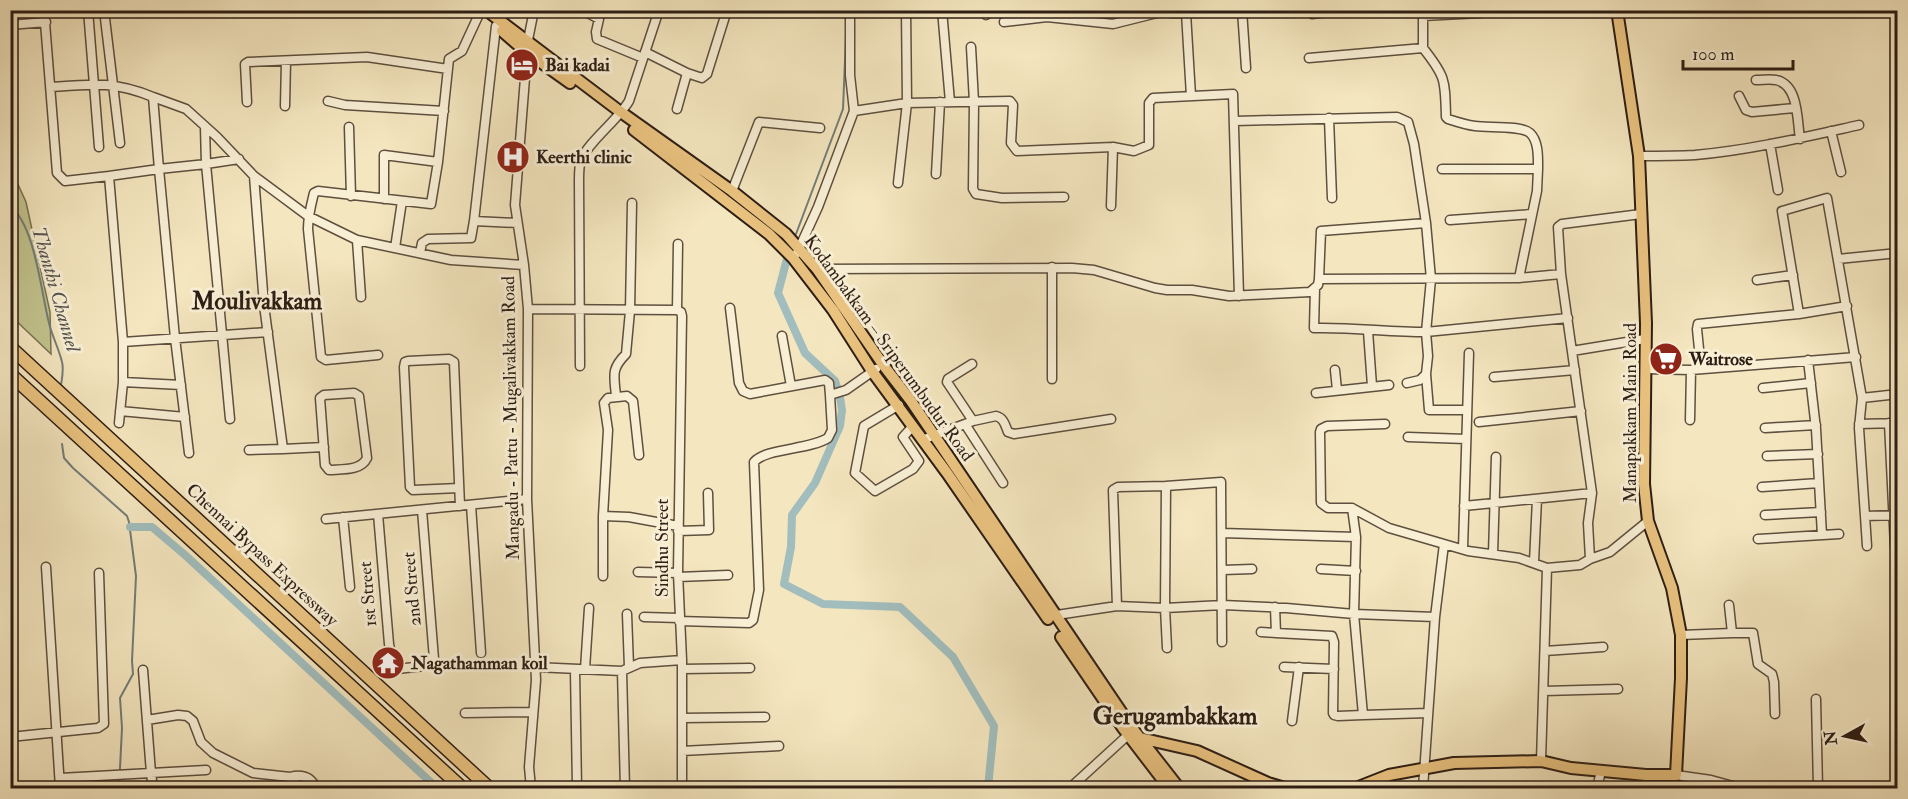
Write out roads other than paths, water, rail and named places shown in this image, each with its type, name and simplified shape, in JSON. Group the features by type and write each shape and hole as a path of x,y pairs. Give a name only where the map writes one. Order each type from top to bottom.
{"highway":[{"name":"Chennai Bypass Expressway","path":"10,348 489,789"},
{"name":"Chennai Bypass Expressway","path":"10,374 462,789"}],"main road":[{"name":"Manapakkam Main Road","path":"1617,10 1639,156 1645,339 1643,460 1648,521 1672,588 1681,635 1676,775"},
{"name":"Kodambakkam – Sriperumbudur Road","path":"480,11 532,51"},
{"name":"Kodambakkam – Sriperumbudur Road","path":"480,11 496,26 620,115 732,191 800,248 911,401 1128,735 1169,789"},
{"name":"Kodambakkam – Sriperumbudur Road","path":"620,115 770,234 793,258 833,310 872,371 899,405 922,440 1051,616 1099,677 1132,728 1179,789"},
{"path":"1128,735 1197,751 1281,788"},
{"path":"1361,788 1389,775 1454,763 1541,761 1570,768 1646,775 1676,775"}],"street":[{"path":"44,10 59,177 70,181 239,159"},
{"path":"88,10 99,147"},
{"path":"104,10 120,143"},
{"name":"Mangadu - Pattu - Mugalivakkam Road","path":"531,789 529,767 535,667 527,499 528,309 524,265 514,205 525,78 532,51 534,10"},
{"path":"582,10 599,19 597,39 644,55 699,78 706,74 727,10"},
{"path":"580,366 580,168 582,159 620,115 629,100 660,10"},
{"path":"793,258 800,248 854,111 850,75 850,10"},
{"path":"898,183 907,103 906,10"},
{"path":"942,10 950,102"},
{"path":"1312,14 1345,10"},
{"path":"1489,10 1480,13 1423,13 1423,48 1442,74 1448,119 1469,125 1519,129 1530,133 1537,150 1538,169 1532,214 1519,278"},
{"path":"378,355 326,360 321,357 308,216 316,192 431,204 449,59 462,51 480,11"},
{"path":"1004,22 1047,17 1113,24 1164,11 1186,13 1242,11 1246,68"},
{"path":"1186,13 1191,96"},
{"path":"10,25 46,22"},
{"path":"420,253 422,243 428,239 471,238 496,26"},
{"path":"971,47 974,102 973,189 976,194 1002,198 1064,197"},
{"path":"1309,58 1423,48"},
{"path":"247,102 244,64 249,62 367,57 448,69"},
{"path":"285,106 286,61"},
{"path":"677,109 687,73"},
{"path":"1756,80 1775,80 1789,88 1800,139"},
{"path":"51,87 95,83 112,84 133,89 186,109 254,176 308,216 357,240 451,260 524,265"},
{"path":"854,111 907,103 1007,100 1012,102 1011,143 1017,151 1113,147 1134,151 1149,145 1150,100 1156,97 1233,94 1239,296"},
{"path":"1739,96 1746,110 1752,112 1795,108"},
{"path":"153,97 175,338 189,453"},
{"path":"328,101 345,105 444,111"},
{"path":"936,174 940,102"},
{"path":"1234,121 1397,117 1408,122 1414,144 1426,223 1431,279 1426,332 1429,410 1467,410"},
{"path":"1329,118 1332,198"},
{"path":"732,191 759,122 820,128"},
{"path":"1639,156 1694,155 1800,139 1859,125"},
{"path":"206,127 206,164 230,419"},
{"path":"349,127 351,196"},
{"path":"1831,131 1841,172"},
{"path":"1770,144 1778,190"},
{"path":"1111,207 1113,147"},
{"path":"384,199 384,155 438,162"},
{"path":"1442,169 1538,169"},
{"path":"109,176 123,342 123,382 119,423"},
{"path":"254,176 268,332 283,449"},
{"path":"1799,314 1782,211 1827,198 1862,398 1859,424 1867,546"},
{"path":"395,248 402,201"},
{"path":"616,396 614,370 626,354 630,311 633,203"},
{"path":"1450,220 1532,214"},
{"path":"1590,559 1588,523 1592,493 1561,274 1558,227 1562,224 1641,214"},
{"path":"474,221 517,223"},
{"path":"1426,223 1321,231 1319,279 1315,288 1314,328 1426,332 1568,318"},
{"path":"357,240 362,297"},
{"name":"Sindhu Street","path":"678,244 677,310 682,316 678,529 682,665 682,789"},
{"path":"1838,259 1898,254"},
{"path":"1052,267 1052,379"},
{"path":"817,269 1052,267 1094,270 1155,288 1239,296 1310,292 1315,288"},
{"path":"1319,279 1519,278 1561,274"},
{"path":"1757,280 1793,275"},
{"path":"1701,369 1698,324 1799,314 1847,306"},
{"path":"644,617 749,623 753,620 759,590 754,462 761,456 808,446 828,438 831,430 832,394 829,383 825,380 750,394 740,389 730,308"},
{"path":"528,309 677,310"},
{"path":"1368,331 1372,386"},
{"path":"123,342 268,332"},
{"path":"782,336 791,386"},
{"path":"1572,351 1645,339"},
{"path":"1463,549 1469,353"},
{"path":"1645,369 1691,370 1856,357"},
{"path":"459,488 413,490 410,487 405,362 449,359 454,362 460,506"},
{"path":"1808,360 1816,425 1822,535"},
{"path":"972,364 947,381 1003,483"},
{"path":"832,394 846,390 872,371 884,366"},
{"path":"1335,370 1337,390"},
{"path":"1494,377 1575,370"},
{"path":"1690,420 1691,370"},
{"path":"1407,382 1420,380 1426,374"},
{"path":"123,382 181,385"},
{"path":"1762,388 1811,382"},
{"path":"1316,393 1389,384"},
{"path":"357,394 365,462 359,467 329,470 325,465 324,447 320,398 324,395 357,394"},
{"path":"1862,398 1898,394"},
{"path":"603,576 603,516 608,430 604,403 608,398 627,396 633,401 639,455"},
{"path":"899,405 864,426 855,473 875,491 913,469 917,464 916,455 903,437 913,426"},
{"path":"120,411 185,417"},
{"path":"1479,422 1581,411"},
{"path":"922,440 996,416 1004,421 1008,432 1014,434 1111,419"},
{"path":"1859,424 1893,423 1895,547"},
{"path":"1385,424 1327,426 1321,429 1321,503 1328,508 1352,508 1389,528 1444,544 1534,562 1547,568 1580,565 1610,552 1648,521"},
{"path":"1765,428 1816,425"},
{"path":"1408,438 1466,439"},
{"path":"249,450 324,447"},
{"path":"1767,456 1818,454"},
{"path":"1493,554 1496,457"},
{"path":"1117,606 1113,490 1118,487 1221,482 1222,642"},
{"path":"1762,487 1819,483"},
{"path":"1166,486 1167,648"},
{"path":"1464,506 1592,493"},
{"path":"603,516 629,517 678,529 709,530 708,494"},
{"path":"326,519 527,499"},
{"path":"1534,562 1537,499"},
{"path":"471,505 481,653"},
{"path":"1352,508 1356,537 1354,614 1363,715"},
{"name":"2nd Street","path":"422,510 433,665"},
{"path":"1765,515 1821,512"},
{"name":"1st Street","path":"378,514 386,617 393,664 397,669 433,665"},
{"path":"1865,516 1895,515"},
{"path":"343,517 350,586"},
{"path":"1222,533 1356,537"},
{"path":"1758,539 1839,534"},
{"path":"1423,789 1435,617 1444,544"},
{"path":"46,567 60,789"},
{"path":"1541,761 1547,568"},
{"path":"1223,570 1252,569"},
{"path":"1321,569 1356,571"},
{"path":"638,572 678,575 728,574"},
{"path":"10,737 98,728 105,721 99,573"},
{"path":"1051,616 1117,606 1165,608 1223,605 1435,617"},
{"path":"1729,605 1732,633"},
{"path":"1275,607 1276,633"},
{"path":"585,669 589,608"},
{"path":"625,789 627,614"},
{"path":"1261,632 1332,636 1334,642 1334,715 1428,713"},
{"path":"1681,635 1753,633 1758,664 1772,674 1774,714"},
{"path":"1545,651 1603,647"},
{"path":"535,667 575,670 626,669 640,663 750,668"},
{"path":"1284,667 1334,669"},
{"path":"1292,721 1299,667"},
{"path":"143,670 153,789"},
{"path":"575,670 577,789"},
{"path":"1544,690 1618,689"},
{"path":"1816,699 1818,789"},
{"path":"465,713 533,712"},
{"path":"147,720 178,715 187,716 194,721 201,742 213,753 253,773 290,777 301,775 311,780 316,789"},
{"path":"682,718 765,717"},
{"path":"1070,789 1128,735"},
{"path":"682,751 779,746"},
{"path":"60,778 206,770"},
{"path":"1597,789 1601,771"},
{"path":"1676,775 1712,780 1740,789"},
{"path":"290,777 294,779 296,789"}],"waterway":[{"path":"796,234 843,109 846,36"},
{"name":"Thanthi Channel","path":"10,206 19,215 26,228 36,260 49,323 63,365 61,385"},
{"path":"788,255 778,293 805,353 835,381 842,410 840,426 815,483 792,515 791,547 784,584 823,604 900,607 953,657 994,726 988,788"},
{"name":"Thanthi Channel","path":"62,444 64,458 127,516 129,522 136,576 133,674 120,698 122,728 119,788"},
{"path":"130,527 152,527 185,555 437,788"}],"place":[{"name":"Bai kadai","path":"522,65"},
{"name":"Keerthi clinic","path":"513,157"},
{"name":"Waitrose","path":"1666,359"},
{"name":"Nagathamman koil","path":"388,663"}],"district":[{"name":"Moulivakkam","path":"257,301"},
{"name":"Gerugambakkam","path":"1175,716"}]}
